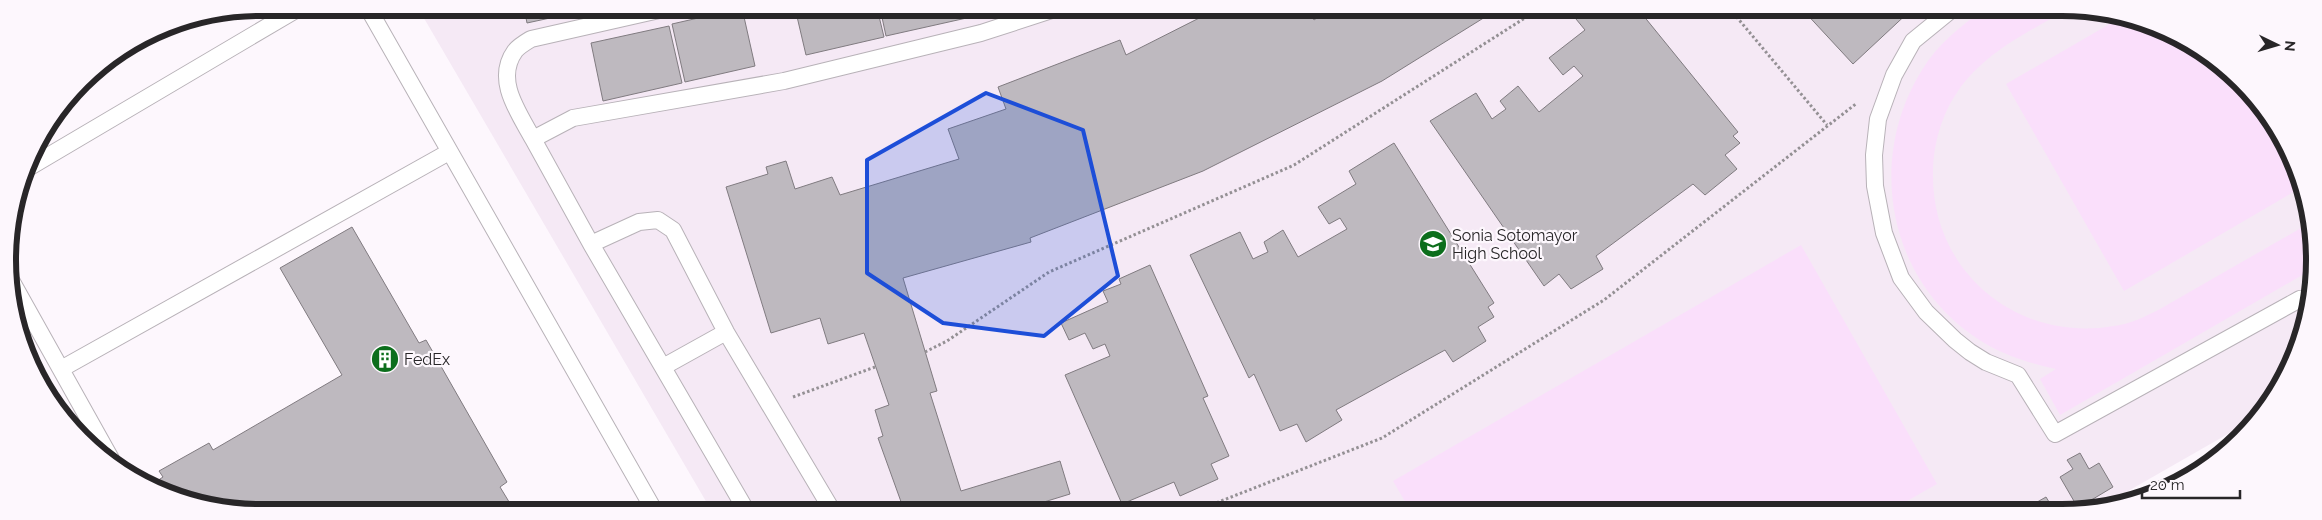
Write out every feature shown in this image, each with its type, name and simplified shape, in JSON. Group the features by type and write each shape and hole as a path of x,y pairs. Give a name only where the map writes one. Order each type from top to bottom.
{"lane":[{"path":"37,163 284,16"},
{"path":"372,16 448,152 651,504"},
{"path":"633,16 531,39 515,51 506,73 509,94 591,244 743,504"},
{"path":"533,139 573,118 784,81 981,33 1033,16"},
{"path":"1944,16 1913,41 1894,75 1878,119 1874,155 1878,211 1895,264 1912,295 1944,331 1986,362 2018,375 2055,434 2300,299 2302,301"},
{"path":"61,370 448,152"},
{"path":"591,244 639,222 658,220 673,230 726,332 829,504"},
{"path":"18,293 104,447"},
{"path":"663,367 726,332"}],"path":[{"path":"925,352 947,341 1049,272 1294,165 1528,16"},
{"path":"1736,16 1826,125"},
{"path":"1213,504 1390,433 1604,300 1826,125 1894,75"},
{"path":"771,405 875,367"}],"highlighted area":[{"path":"986,93 1083,130 1118,276 1044,336 943,323 867,273 867,160"}],"shaded area":[{"name":"Sonia Sotomayor High School","path":"423,16 2062,16 2094,18 2140,29 2170,41 2197,57 2223,77 2245,99 2265,125 2281,152 2293,182 2304,228 2306,260 2301,308 2293,338 2281,368 2265,395 2238,428 2118,497 2094,502 2062,504 707,504"},
{"path":"1976,16 2055,16 2007,44 1969,77 1947,109 1937,140 1933,162 1936,209 1947,241 1964,269 1987,293 2014,311 2045,323 2079,328 2120,325 2160,309 2304,226 2305,273 2060,415 2040,379 2056,369 2026,361 1997,350 1978,339 1947,314 1923,285 1906,252 1895,216 1891,179 1894,142 1905,105 1928,61 1942,44"},
{"path":"2113,22 2140,29 2170,41 2197,57 2223,77 2245,99 2265,125 2281,152 2295,191 2124,291 2006,84"},
{"path":"1801,245 1937,484 1902,504 1406,504 1393,481"}],"building":[{"path":"526,16 559,16 527,23"},
{"path":"707,16 744,16 755,66 685,82 672,24"},
{"path":"797,16 879,16 884,37 806,55"},
{"path":"882,16 976,16 886,36"},
{"path":"1203,16 1311,16 1314,20 1320,16 1487,16 1382,81 1203,171 1030,238 1031,242 903,278 937,391 930,393 961,491 1060,461 1070,494 1038,504 902,504 878,438 883,436 875,410 889,405 864,333 828,344 820,318 771,333 726,187 768,174 766,167 786,161 795,189 832,177 840,195 959,159 948,129 1006,109 998,87 1120,40 1126,55"},
{"path":"1580,16 1644,16 1738,132 1733,136 1740,143 1725,155 1737,169 1705,195 1693,184 1596,256 1603,269 1571,289 1559,274 1544,286 1430,121 1476,93 1492,119 1506,109 1500,101 1518,86 1539,112 1583,76 1574,66 1563,75 1549,58 1585,30 1576,19"},
{"path":"1808,16 1904,16 1853,64"},
{"path":"669,26 682,83 603,101 591,43"},
{"path":"1394,143 1494,303 1488,307 1494,317 1478,327 1486,341 1453,362 1445,350 1336,410 1342,420 1306,442 1297,424 1280,431 1254,374 1249,378 1190,255 1240,232 1253,259 1268,252 1264,242 1283,230 1298,257 1347,229 1340,218 1329,224 1318,207 1356,184 1349,171"},
{"name":"FedEx","path":"352,227 419,343 426,340 507,482 500,487 510,504 260,504 228,502 182,491 157,481 163,477 159,471 209,443 213,450 342,375 280,268"},
{"path":"1150,265 1208,396 1203,398 1229,456 1211,464 1218,479 1180,496 1174,482 1122,504 1065,375 1110,356 1105,344 1093,349 1085,333 1069,340 1061,323 1108,302 1103,291 1121,284 1119,279"},
{"path":"2080,453 2089,469 2099,463 2113,487 2087,502 2075,503 2060,477 2073,469 2067,460"},
{"path":"2046,497 2050,504 2034,504"}],"place":[{"name":"Sonia Sotomayor High School","path":"1433,244"},
{"name":"FedEx","path":"385,359"}]}
